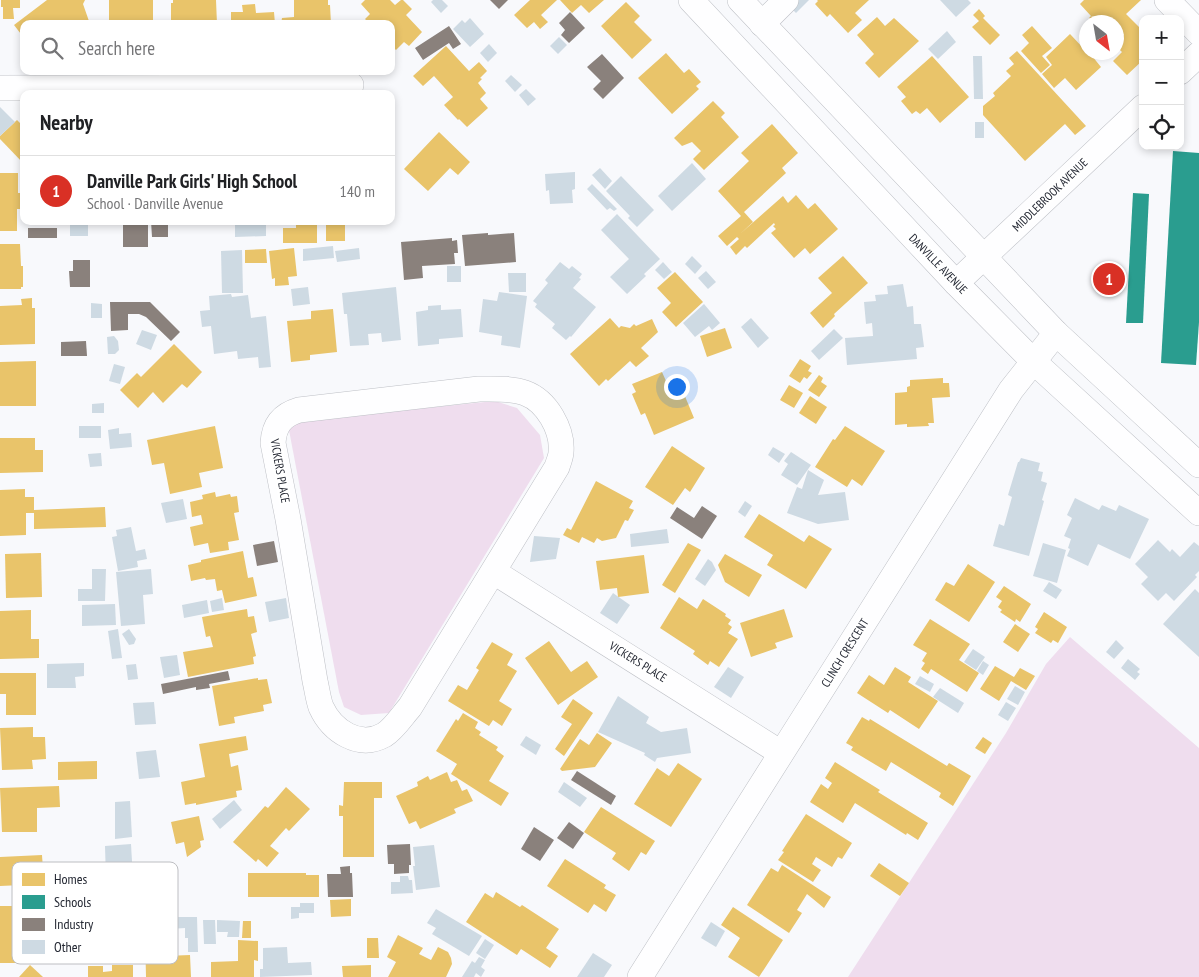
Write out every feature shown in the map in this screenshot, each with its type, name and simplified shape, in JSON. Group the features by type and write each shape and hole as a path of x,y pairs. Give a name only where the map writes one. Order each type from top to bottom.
{"street":[{"name":"DANVILLE AVENUE","path":"691,0 956,283 1034,361 1199,513"},
{"path":"740,0 1056,333 1199,464"},
{"path":"762,24 786,0"},
{"path":"1167,0 1199,33"},
{"path":"1184,68 1199,54"},
{"path":"0,88 300,88 351,85"},
{"name":"MIDDLEBROOK AVENUE","path":"956,283 1139,111"},
{"name":"CLINCH CRESCENT","path":"640,977 1011,390 1056,333"},
{"name":"VICKERS PLACE","path":"480,389 508,389 526,393 537,400 554,421 560,436 561,453 557,467 494,572 410,707 398,722 385,734 373,739 356,740 341,733 321,707 314,681 288,519 273,443 273,433 277,424 290,412 299,410 480,389"},
{"name":"VICKERS PLACE","path":"494,572 782,752"}],"shaded area":[{"path":"495,401 517,408 540,435 544,458 389,713 361,715 344,707 339,692 288,425 316,419"},
{"path":"1070,637 1199,748 1199,977 848,977 1006,733 1046,664"}],"building: Homes":[{"path":"1,0 20,0 20,8 13,8 14,19 3,19"},
{"path":"47,0 85,0 83,4 89,20 21,20"},
{"path":"109,0 153,0 153,20 109,20"},
{"path":"173,0 216,0 217,20 171,20 171,3 173,3"},
{"path":"294,0 328,0 331,20 282,20 282,18 294,17"},
{"path":"365,0 390,0 395,5 403,0 412,9 406,15 422,32 409,46 404,42 396,50 395,20 366,20 370,14 361,4"},
{"path":"530,0 557,0 541,15 548,22 540,29 534,22 527,28 514,15"},
{"path":"560,0 604,0 589,13 581,5 572,13"},
{"path":"817,0 869,0 855,13 862,20 848,33 830,14 827,17 815,4"},
{"path":"1084,0 1141,0 1126,14 1139,27 1139,64 1127,75 1113,61 1124,60 1124,15 1090,15 1080,4"},
{"path":"626,2 640,16 634,22 652,40 632,59 601,26"},
{"path":"255,4 256,13 274,12 275,20 231,20 231,12 243,12 242,5"},
{"path":"979,9 985,16 983,18 1000,35 990,45 972,27 979,21 973,15"},
{"path":"877,17 885,26 894,18 919,41 879,78 865,63 874,54 857,35"},
{"path":"20,20 20,33 14,25"},
{"path":"1032,26 1052,48 1042,56 1050,65 1041,73 1021,51 1029,43 1022,35"},
{"path":"1070,34 1079,44 1079,60 1095,60 1101,67 1076,90 1065,78 1054,88 1042,74 1052,65 1046,57"},
{"path":"446,46 469,71 479,62 487,71 478,83 486,93 480,99 488,108 467,127 444,105 453,97 434,76 423,86 413,76"},
{"path":"1017,51 1086,126 1075,135 1065,124 1025,161 983,115 983,106 995,96 993,93 1011,76 1006,71 1014,64 1009,58"},
{"path":"666,53 684,73 689,69 701,82 696,86 699,89 672,114 638,78"},
{"path":"932,56 969,97 940,123 927,108 920,114 916,111 912,114 901,101 906,97 897,87"},
{"path":"713,101 725,113 721,117 739,137 704,170 693,159 701,151 692,142 682,146 674,138"},
{"path":"17,120 20,123 20,160 0,139 0,136"},
{"path":"772,124 798,153 782,168 786,173 744,212 753,222 740,234 783,196 788,203 796,195 808,209 815,203 838,229 810,254 805,248 794,258 771,233 776,229 773,226 775,225 774,223 747,248 745,246 736,255 730,247 739,239 737,237 727,246 718,236 741,216 718,191 749,161 741,153"},
{"path":"439,132 470,162 458,175 450,168 428,191 404,169"},
{"path":"0,173 18,173 20,209 17,209 17,231 0,231"},
{"path":"296,225 317,225 317,243 283,243 283,228 296,228"},
{"path":"326,225 345,225 345,241 326,241"},
{"path":"0,244 20,244 21,266 23,266 23,287 21,289 0,289"},
{"path":"294,248 297,276 288,277 289,285 275,286 275,278 272,279 269,251"},
{"path":"266,249 267,263 245,263 245,250"},
{"path":"843,256 868,283 834,314 835,316 823,328 810,313 832,293 818,278"},
{"path":"675,272 703,302 676,327 662,312 671,303 657,288"},
{"path":"32,298 32,308 35,308 35,344 0,345 0,306 22,305 21,299"},
{"path":"333,309 337,352 310,355 310,360 291,362 287,321 311,319 311,311"},
{"path":"610,318 619,328 621,326 630,328 634,324 636,326 652,319 658,332 641,348 649,356 636,367 630,361 608,381 606,379 599,386 570,354"},
{"path":"725,328 732,348 707,357 700,336"},
{"path":"174,344 202,372 187,388 182,384 163,403 153,392 138,408 120,390 137,373 141,377"},
{"path":"800,359 811,366 808,371 812,373 807,379 804,377 800,383 789,376"},
{"path":"36,361 36,406 0,406 0,362"},
{"path":"662,372 666,381 677,377 694,418 654,435 645,413 641,415 632,394 636,392 632,384"},
{"path":"819,375 823,378 821,382 827,386 819,397 808,390"},
{"path":"943,378 943,383 949,383 950,397 932,398 934,423 928,423 929,426 907,427 907,424 895,425 895,393 907,392 910,380"},
{"path":"789,385 803,393 794,408 780,400"},
{"path":"810,396 827,407 816,424 799,413"},
{"path":"215,426 223,468 199,473 202,487 170,494 164,463 152,465 147,440"},
{"path":"845,426 885,451 862,486 852,479 847,487 815,467 833,439 835,440"},
{"path":"0,438 35,438 35,450 43,450 43,472 0,473"},
{"path":"672,446 705,468 690,492 685,488 673,505 645,487"},
{"path":"596,481 633,501 629,508 634,510 628,521 625,520 616,538 602,541 597,538 594,543 582,537 579,543 563,535 567,528 571,530"},
{"path":"25,489 25,497 34,497 34,510 105,507 106,527 34,529 34,513 26,513 26,535 0,536 0,490"},
{"path":"215,492 216,497 230,494 231,497 237,496 239,512 234,513 239,540 228,542 229,550 210,553 208,543 194,546 190,527 203,524 201,515 192,517 190,502 203,499 202,495"},
{"path":"759,514 804,542 809,535 832,549 806,589 767,565 773,555 744,537"},
{"path":"688,543 701,550 675,593 662,585"},
{"path":"243,551 248,578 253,577 257,596 225,603 222,590 217,591 215,579 206,580 205,578 191,581 188,565 201,562 201,560"},
{"path":"41,553 42,597 6,598 5,554"},
{"path":"725,554 762,575 749,597 725,582 718,565"},
{"path":"644,555 649,593 618,597 617,588 600,590 596,561"},
{"path":"968,564 995,582 969,622 935,600 946,582 954,586"},
{"path":"1004,586 1031,604 1020,622 1016,619 1015,622 1000,612 1002,610 998,607 1002,601 996,597"},
{"path":"679,597 697,609 703,599 726,614 725,616 731,620 728,624 732,627 728,633 738,639 719,667 710,661 708,665 693,654 695,651 660,628"},
{"path":"247,609 248,617 254,616 257,632 251,634 256,656 253,657 254,664 188,677 183,652 213,647 210,636 206,637 202,617"},
{"path":"784,609 793,637 775,643 777,648 751,657 740,623"},
{"path":"31,610 31,639 39,639 39,658 0,659 0,611"},
{"path":"1044,612 1067,627 1058,643 1053,640 1051,643 1035,633 1038,629 1035,627"},
{"path":"930,619 970,644 959,660 979,673 967,692 931,669 928,674 921,669 925,663 922,661 927,653 913,645"},
{"path":"1015,624 1030,634 1018,652 1003,642"},
{"path":"549,641 571,672 587,661 598,677 558,705 525,658"},
{"path":"492,642 513,654 507,665 517,671 499,701 512,709 502,726 493,720 489,726 448,701 458,685 467,690 479,670 476,668"},
{"path":"995,666 1014,677 1020,668 1035,676 1026,690 1011,681 999,701 980,689"},
{"path":"895,667 911,677 908,682 938,701 919,729 890,710 888,713 857,693 869,675 884,685"},
{"path":"0,673 36,673 36,715 6,715 6,694 0,694"},
{"path":"258,678 258,680 267,679 272,703 263,705 264,711 234,717 235,723 219,726 212,686"},
{"path":"573,699 593,713 564,756 555,749 572,724 561,717"},
{"path":"463,713 478,722 475,728 481,732 479,735 498,747 496,750 504,756 489,781 509,793 501,806 451,774 457,764 436,751 456,719 458,721"},
{"path":"862,717 869,721 870,719 947,766 949,763 971,776 953,806 939,797 941,793 891,762 886,771 851,750 853,747 846,743"},
{"path":"33,727 33,737 45,737 46,759 32,760 33,769 2,770 0,728"},
{"path":"597,733 612,743 595,767 562,771 560,769 580,739 589,745"},
{"path":"246,736 248,750 229,754 231,767 238,765 242,790 236,791 237,797 196,805 196,803 185,805 181,782 205,777 199,744"},
{"path":"983,737 992,743 985,754 975,748"},
{"path":"97,761 97,779 58,780 58,762"},
{"path":"835,762 880,790 878,792 928,823 918,840 907,833 906,835 855,803 843,823 810,802 821,784 828,789 832,783 825,778"},
{"path":"678,763 702,779 671,827 634,804 657,768 669,776"},
{"path":"447,772 451,782 457,780 462,791 467,789 473,801 454,809 456,813 420,829 416,821 409,824 396,796 418,786 417,782 428,776 430,780"},
{"path":"344,782 382,782 382,798 374,798 374,857 343,857 343,816 339,816 339,805 343,806"},
{"path":"59,786 60,807 37,808 37,832 2,832 0,788"},
{"path":"286,787 310,809 289,831 286,828 270,846 279,853 267,867 258,859 256,862 233,842 265,806 268,808"},
{"path":"601,807 655,841 646,855 641,852 629,871 612,859 616,853 584,832"},
{"path":"806,814 852,843 842,859 838,857 832,867 816,857 812,864 821,870 813,882 778,860"},
{"path":"199,816 204,840 200,841 201,847 187,857 184,842 176,844 171,822"},
{"path":"42,855 42,862 12,862 12,885 0,886 0,857"},
{"path":"565,859 606,885 604,888 616,895 606,912 594,904 588,913 547,886"},
{"path":"879,863 909,883 900,896 870,876"},
{"path":"782,865 831,897 824,908 807,894 797,910 802,913 789,933 747,905 771,868 778,872"},
{"path":"248,873 306,873 306,875 319,875 319,897 248,897"},
{"path":"496,892 520,907 522,905 559,929 546,948 558,956 550,968 521,949 517,955 466,922 485,893 493,898"},
{"path":"351,899 351,916 331,917 330,900"},
{"path":"0,906 12,906 12,963 0,963"},
{"path":"733,907 783,940 759,977 728,957 740,938 721,925"},
{"path":"243,921 251,921 251,938 242,938"},
{"path":"398,935 423,948 419,954 431,960 438,947 448,952 452,964 446,977 388,977 396,962 387,957"},
{"path":"367,938 378,938 379,958 367,958"},
{"path":"238,940 258,941 258,961 254,960 254,977 211,977 211,962 238,961"},
{"path":"178,955 190,955 191,977 146,977 146,964 178,964"},
{"path":"30,965 43,977 19,977"},
{"path":"112,965 133,965 133,977 88,977 88,966 103,966 103,972 112,971"},
{"path":"371,965 371,977 343,977 342,966"}],"building: Schools":[{"path":"1173,151 1199,153 1199,322 1196,365 1161,363"},
{"path":"1133,193 1149,194 1143,323 1126,323"}],"building: Industry":[{"path":"490,0 508,0 499,9"},
{"path":"570,12 585,28 569,43 561,35 565,30 559,23"},
{"path":"449,26 461,44 453,49 449,43 423,60 415,48"},
{"path":"602,54 624,78 603,99 593,89 601,81 587,67"},
{"path":"123,225 148,225 148,247 123,247"},
{"path":"151,225 168,225 168,237 152,237"},
{"path":"28,228 57,228 57,238 28,238"},
{"path":"488,233 488,235 514,233 516,262 465,266 462,235"},
{"path":"452,238 452,241 457,240 458,253 454,253 455,264 422,266 423,278 404,280 401,242"},
{"path":"73,260 90,260 90,287 70,287 69,271 73,271"},
{"path":"110,302 150,302 180,332 171,341 146,317 139,314 128,314 128,330 111,331"},
{"path":"86,341 87,356 61,356 61,342"},
{"path":"702,506 717,516 702,539 670,518 677,507 694,518"},
{"path":"274,541 278,562 257,566 253,545"},
{"path":"228,671 230,680 209,684 210,688 196,690 196,687 163,694 161,684"},
{"path":"577,771 616,796 611,805 571,780"},
{"path":"569,822 584,833 573,849 557,838"},
{"path":"534,827 554,840 540,861 521,849"},
{"path":"410,844 411,865 409,865 409,873 394,874 394,864 388,864 387,845"},
{"path":"350,866 353,897 328,897 327,874 341,874 340,867"}],"building: Other":[{"path":"433,0 442,0 448,6 441,13 431,2"},
{"path":"791,0 809,0 796,13 787,4"},
{"path":"940,0 968,0 971,3 956,17"},
{"path":"470,18 484,34 470,47 453,29 462,20 465,23"},
{"path":"947,31 956,42 938,59 928,49"},
{"path":"559,37 567,45 558,54 550,46"},
{"path":"489,44 497,53 488,62 480,53"},
{"path":"973,56 982,56 983,99 974,99"},
{"path":"511,75 522,85 515,92 505,81"},
{"path":"526,89 536,99 528,106 519,95"},
{"path":"0,107 15,122 0,136"},
{"path":"975,122 984,122 984,138 975,138"},
{"path":"692,163 706,179 672,211 658,196"},
{"path":"600,168 612,181 605,189 592,175"},
{"path":"575,172 575,189 572,190 573,203 550,204 549,190 546,191 545,174"},
{"path":"621,176 654,210 637,227 628,218 630,216 606,191"},
{"path":"592,184 617,209 614,211 610,208 607,210 587,189"},
{"path":"617,214 660,259 627,294 610,277 629,259 601,230"},
{"path":"70,225 88,225 88,236 70,236"},
{"path":"235,225 266,225 266,236 235,237"},
{"path":"333,246 334,258 303,261 303,249"},
{"path":"359,248 360,259 337,262 335,251"},
{"path":"242,250 243,293 222,293 221,251"},
{"path":"692,256 702,266 695,274 685,264"},
{"path":"560,262 569,269 572,266 582,274 579,278 581,279 573,288 596,307 571,337 566,340 552,328 555,324 535,307 537,304 533,301 548,283 545,280"},
{"path":"663,262 672,272 664,279 655,270"},
{"path":"447,266 461,266 461,282 447,282"},
{"path":"706,271 716,282 708,289 698,278"},
{"path":"508,273 526,273 526,292 509,292"},
{"path":"903,284 907,307 913,306 914,324 921,324 924,347 916,348 917,359 847,365 845,338 873,336 872,323 866,324 864,302 876,301 875,295 888,294 887,286"},
{"path":"308,287 310,304 293,306 291,289"},
{"path":"396,287 401,340 382,342 381,333 368,334 369,345 350,346 347,314 344,314 342,293"},
{"path":"499,292 527,296 520,348 501,345 502,336 479,332 483,299 497,301"},
{"path":"231,294 232,297 248,295 251,318 266,316 271,367 259,368 258,357 238,359 237,351 214,354 211,326 202,327 200,311 210,310 209,296"},
{"path":"91,303 102,304 102,318 91,318"},
{"path":"704,304 720,323 712,330 709,326 695,337 683,323"},
{"path":"441,305 441,310 461,309 463,337 439,339 439,344 418,346 416,312 428,310 428,306"},
{"path":"751,318 769,338 758,348 741,327"},
{"path":"834,329 843,338 819,360 811,351"},
{"path":"142,330 157,335 151,350 136,344"},
{"path":"114,336 118,341 119,350 115,354 108,354 107,337"},
{"path":"114,364 125,367 120,384 109,381"},
{"path":"104,403 104,413 92,413 92,404"},
{"path":"79,426 101,426 101,438 79,438"},
{"path":"119,428 119,434 131,433 132,447 110,449 108,430"},
{"path":"773,447 785,454 779,463 768,455"},
{"path":"791,452 811,465 797,485 781,475 788,464 784,461"},
{"path":"101,453 102,466 90,467 88,454"},
{"path":"1021,458 1040,463 1038,471 1043,472 1041,481 1047,483 1029,556 993,546 999,524 1004,526 1012,497 1008,495 1018,462"},
{"path":"808,470 824,480 818,495 845,492 849,520 818,524 787,513 797,487 802,489"},
{"path":"1075,498 1099,510 1102,505 1116,511 1119,505 1149,519 1130,559 1098,544 1088,566 1067,556 1071,539 1064,536 1072,518 1067,515"},
{"path":"183,499 187,519 166,523 161,503"},
{"path":"745,501 752,506 745,517 738,512"},
{"path":"131,527 136,551 145,549 147,559 137,561 138,567 118,571 112,537 117,536 116,530"},
{"path":"667,529 669,543 631,547 630,534"},
{"path":"534,536 560,538 556,559 530,562"},
{"path":"1158,540 1170,552 1172,549 1180,557 1194,542 1199,546 1199,571 1195,575 1197,577 1174,601 1166,593 1158,601 1141,584 1148,577 1135,564"},
{"path":"1043,543 1066,550 1057,583 1033,576"},
{"path":"708,559 716,570 705,586 695,579"},
{"path":"92,569 106,569 105,601 78,601 78,589 92,589"},
{"path":"151,569 153,594 143,595 145,624 121,626 116,572"},
{"path":"1049,582 1062,590 1056,599 1043,591"},
{"path":"1195,589 1199,593 1199,657 1163,624"},
{"path":"613,593 630,605 617,624 600,613"},
{"path":"222,598 224,610 212,612 210,601"},
{"path":"286,598 289,618 269,622 265,602"},
{"path":"207,600 209,613 184,618 182,605"},
{"path":"115,604 116,625 82,626 82,605"},
{"path":"118,629 122,658 112,659 108,631"},
{"path":"129,629 136,639 134,644 129,645 122,634"},
{"path":"1116,640 1124,648 1114,659 1106,652"},
{"path":"973,649 985,657 976,670 964,662"},
{"path":"177,655 180,675 164,678 160,657"},
{"path":"1128,659 1140,669 1137,672 1140,674 1135,680 1121,668"},
{"path":"983,661 989,665 983,675 977,671"},
{"path":"84,663 84,676 75,677 76,688 47,688 47,664"},
{"path":"136,664 138,679 128,680 126,665"},
{"path":"728,667 744,677 731,698 714,687"},
{"path":"920,676 934,684 930,692 915,684"},
{"path":"1015,686 1025,692 1018,705 1007,699"},
{"path":"940,688 964,703 958,713 933,697"},
{"path":"618,696 649,717 646,723 661,732 687,728 691,753 657,758 655,762 644,755 645,753 598,732"},
{"path":"154,702 156,724 135,725 133,703"},
{"path":"1006,702 1016,708 1008,721 998,715"},
{"path":"526,736 541,745 536,755 520,745"},
{"path":"156,750 160,777 139,779 136,752"},
{"path":"564,782 587,798 580,807 558,792"},
{"path":"234,800 242,810 220,829 212,819"},
{"path":"130,801 132,837 115,839 115,802"},
{"path":"131,844 132,862 105,862 105,846"},
{"path":"434,845 440,887 416,890 413,847"},
{"path":"400,876 408,876 409,880 412,880 413,893 391,894 391,882 400,882"},
{"path":"300,903 314,903 314,913 299,913 299,918 291,919 291,907 300,907"},
{"path":"436,909 482,936 469,956 432,934 436,928 427,923"},
{"path":"178,917 197,917 198,952 188,952 188,938 185,938 185,928 178,928"},
{"path":"203,920 215,920 216,944 204,944"},
{"path":"217,920 240,921 239,937 227,937 228,932 217,932"},
{"path":"711,922 725,931 716,947 701,938"},
{"path":"485,939 494,945 485,959 476,953"},
{"path":"287,947 288,963 311,962 312,975 260,977 260,969 263,969 263,948"},
{"path":"593,953 612,965 604,977 577,977"},
{"path":"479,957 485,960 481,967 485,970 481,977 476,973 474,977 462,977 472,961 475,963"}],"place":[{"name":"Danville Park Girls' High School","path":"1109,279"}]}
